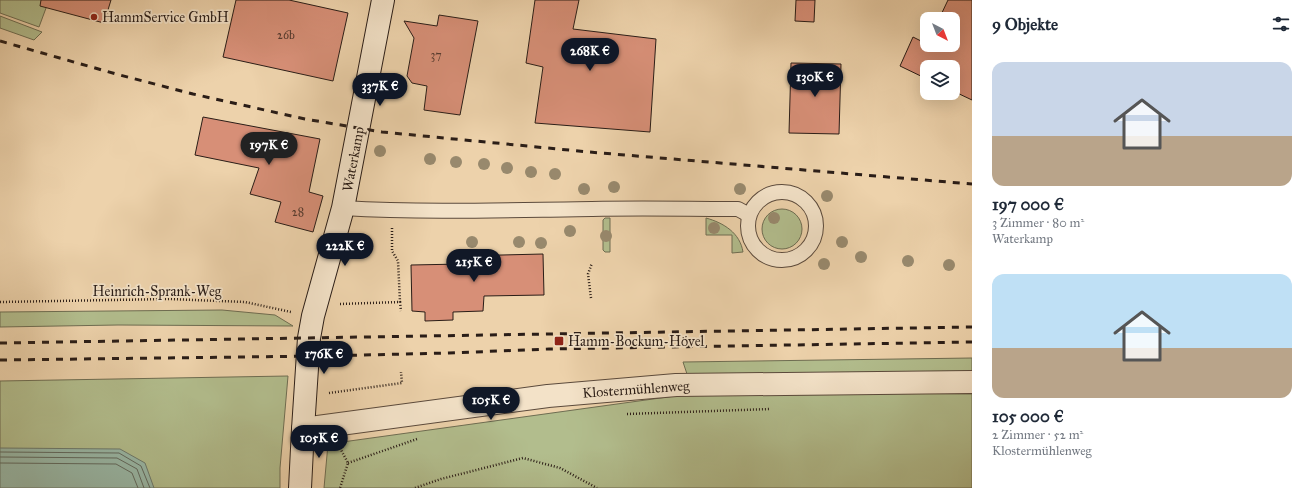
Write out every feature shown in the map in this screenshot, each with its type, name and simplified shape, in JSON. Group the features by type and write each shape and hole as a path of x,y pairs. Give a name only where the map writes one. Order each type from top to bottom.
{"street":[{"name":"Waterkamp","path":"300,488 309,338 315,309 343,208 383,0"},
{"name":"Klostermühlenweg","path":"303,430 548,396 676,385 972,382"}],"lane":[{"path":"775,192 792,193 807,203 816,219 815,236 805,251 789,259 771,258 756,249 748,233 749,215 759,200 775,192"},
{"path":"343,208 392,211 510,211 638,208 738,209 749,215"}],"path":[{"path":"392,211 392,251 398,261 401,311"},
{"path":"591,298 588,274 592,263"},
{"name":"Heinrich-Sprank-Weg","path":"0,302 170,299 245,302 315,309 346,304 400,302"},
{"path":"324,394 402,383 401,372"},
{"path":"621,414 778,409"},
{"path":"340,488 348,463 416,439 424,438"},
{"path":"416,488 441,479 523,458 560,468 597,488"}],"green space":[{"path":"0,0 49,0 39,27 0,13"},
{"path":"0,16 42,32 34,40 0,28"},
{"path":"778,209 786,209 793,212 799,218 802,229 799,240 793,246 786,249 778,249 771,246 765,240 762,233 762,225 765,218 771,212"},
{"path":"605,218 610,218 610,252 605,252 603,250 603,220"},
{"path":"706,218 725,226 735,234 743,252 732,253 732,235 706,235"},
{"path":"222,310 275,315 293,326 118,325 0,327 0,312"},
{"path":"972,358 972,373 687,374 683,362"},
{"path":"288,376 280,468 280,488 0,488 0,381"},
{"path":"883,393 972,394 972,488 324,488 328,444 682,395"}],"water":[{"path":"0,448 120,449 145,463 154,488 0,488"}],"building":[{"name":"HammService GmbH","path":"41,0 111,0 104,23 40,6"},
{"path":"236,0 289,0 348,13 333,81 223,57"},
{"path":"535,0 579,0 573,29 656,39 650,132 535,123 543,67 526,63"},
{"path":"796,0 815,0 814,22 795,21"},
{"path":"948,0 972,0 972,100 960,94 960,60 920,60 920,76 900,66 913,37 920,40 920,52 960,52 960,12 942,12"},
{"path":"439,15 478,21 460,115 424,110 427,86 412,83 407,76 414,38 404,21 437,26"},
{"path":"791,63 841,64 839,134 789,133"},
{"path":"203,117 320,139 309,192 323,196 313,232 275,222 281,202 250,194 259,168 195,155"},
{"path":"543,254 544,295 484,296 483,311 453,312 453,320 425,321 425,312 412,311 411,265 462,264 462,256"}],"railway":[{"path":"0,41 193,94 305,119 382,132 589,152 972,184"},
{"path":"0,343 972,327"},
{"path":"0,360 322,356 549,349 972,342"}],"place":[{"name":"HammService GmbH","path":"94,17"},
{"name":"Hamm-Bockum-Hövel","path":"559,341"}]}
